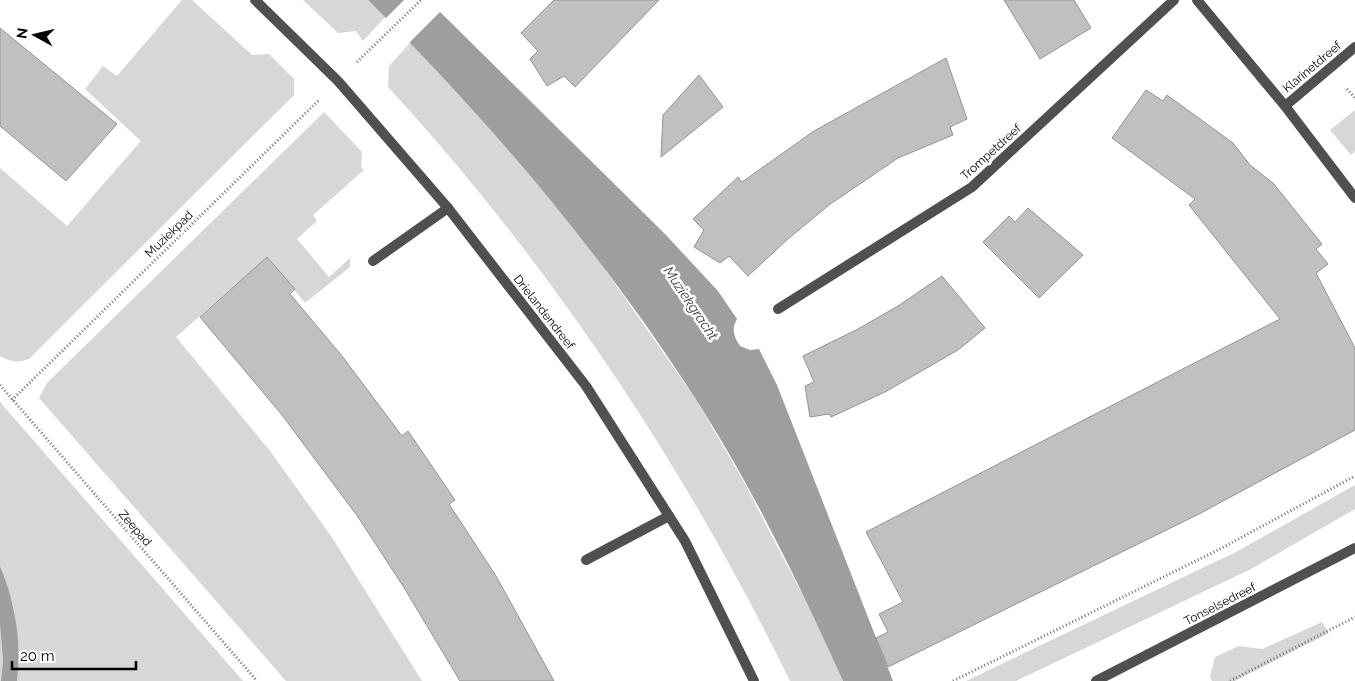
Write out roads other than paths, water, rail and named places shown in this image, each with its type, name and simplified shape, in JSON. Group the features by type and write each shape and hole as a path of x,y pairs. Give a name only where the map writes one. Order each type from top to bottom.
{"street":[{"name":"Drielandendreef","path":"256,0 338,81 448,208 586,386 685,541 754,681"},
{"name":"Trompetdreef","path":"778,309 972,187 1174,0"},
{"path":"1198,0 1285,106 1355,198"},
{"name":"Klarinetdreef","path":"1285,106 1355,47"},
{"path":"373,261 448,208"},
{"path":"586,560 669,516"},
{"name":"Tonselsedreef","path":"1096,681 1355,548"}],"water":[{"name":"Muziekgracht","path":"368,0 428,0 664,233 718,291 737,319 734,333 740,346 750,350 759,349 777,385 893,681 843,681 810,609 736,466 716,431 659,344 583,241 501,141"},
{"path":"0,566 10,594 16,622 19,652 17,681 1,681 3,661 0,625"}]}
